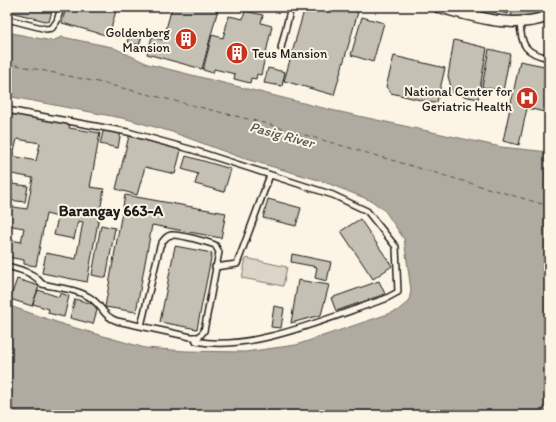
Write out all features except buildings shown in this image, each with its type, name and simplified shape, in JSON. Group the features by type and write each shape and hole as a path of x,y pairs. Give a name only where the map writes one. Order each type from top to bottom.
{"street":[{"path":"438,7 491,19 520,22 541,20 549,16"}],"lane":[{"path":"7,19 46,29 52,28 57,21 61,7"},
{"path":"281,48 291,7"},
{"path":"520,22 522,41 529,52 549,58"},
{"path":"7,110 128,132 193,150 333,195 366,211 396,247 398,292 385,299 274,336 238,343 203,342 196,341 195,337"},
{"path":"216,267 237,264 270,175"},
{"path":"7,266 25,270 36,276 42,284 81,293 92,299 109,318 141,326 195,337 201,336 204,331 219,252 215,245 171,235 165,239 160,246 141,326"}],"shaded area":[{"path":"246,258 287,267 283,286 242,278"}],"water":[{"name":"Pasig River","path":"7,32 52,41 62,37 112,47 148,64 331,110 501,147 549,152 549,415 7,415 7,305 65,325 145,348 186,351 245,352 296,345 397,311 409,301 411,290 404,239 385,211 372,201 322,181 242,158 172,132 127,119 7,96"}],"ferry route":[{"path":"7,63 102,83 264,123 549,206"}],"place":[{"name":"Goldenberg Mansion","path":"186,39"},
{"name":"Teus Mansion","path":"237,53"},
{"name":"National Center for Geriatric Health","path":"527,98"}],"district":[{"name":"Barangay 663-A","path":"111,211"}]}
